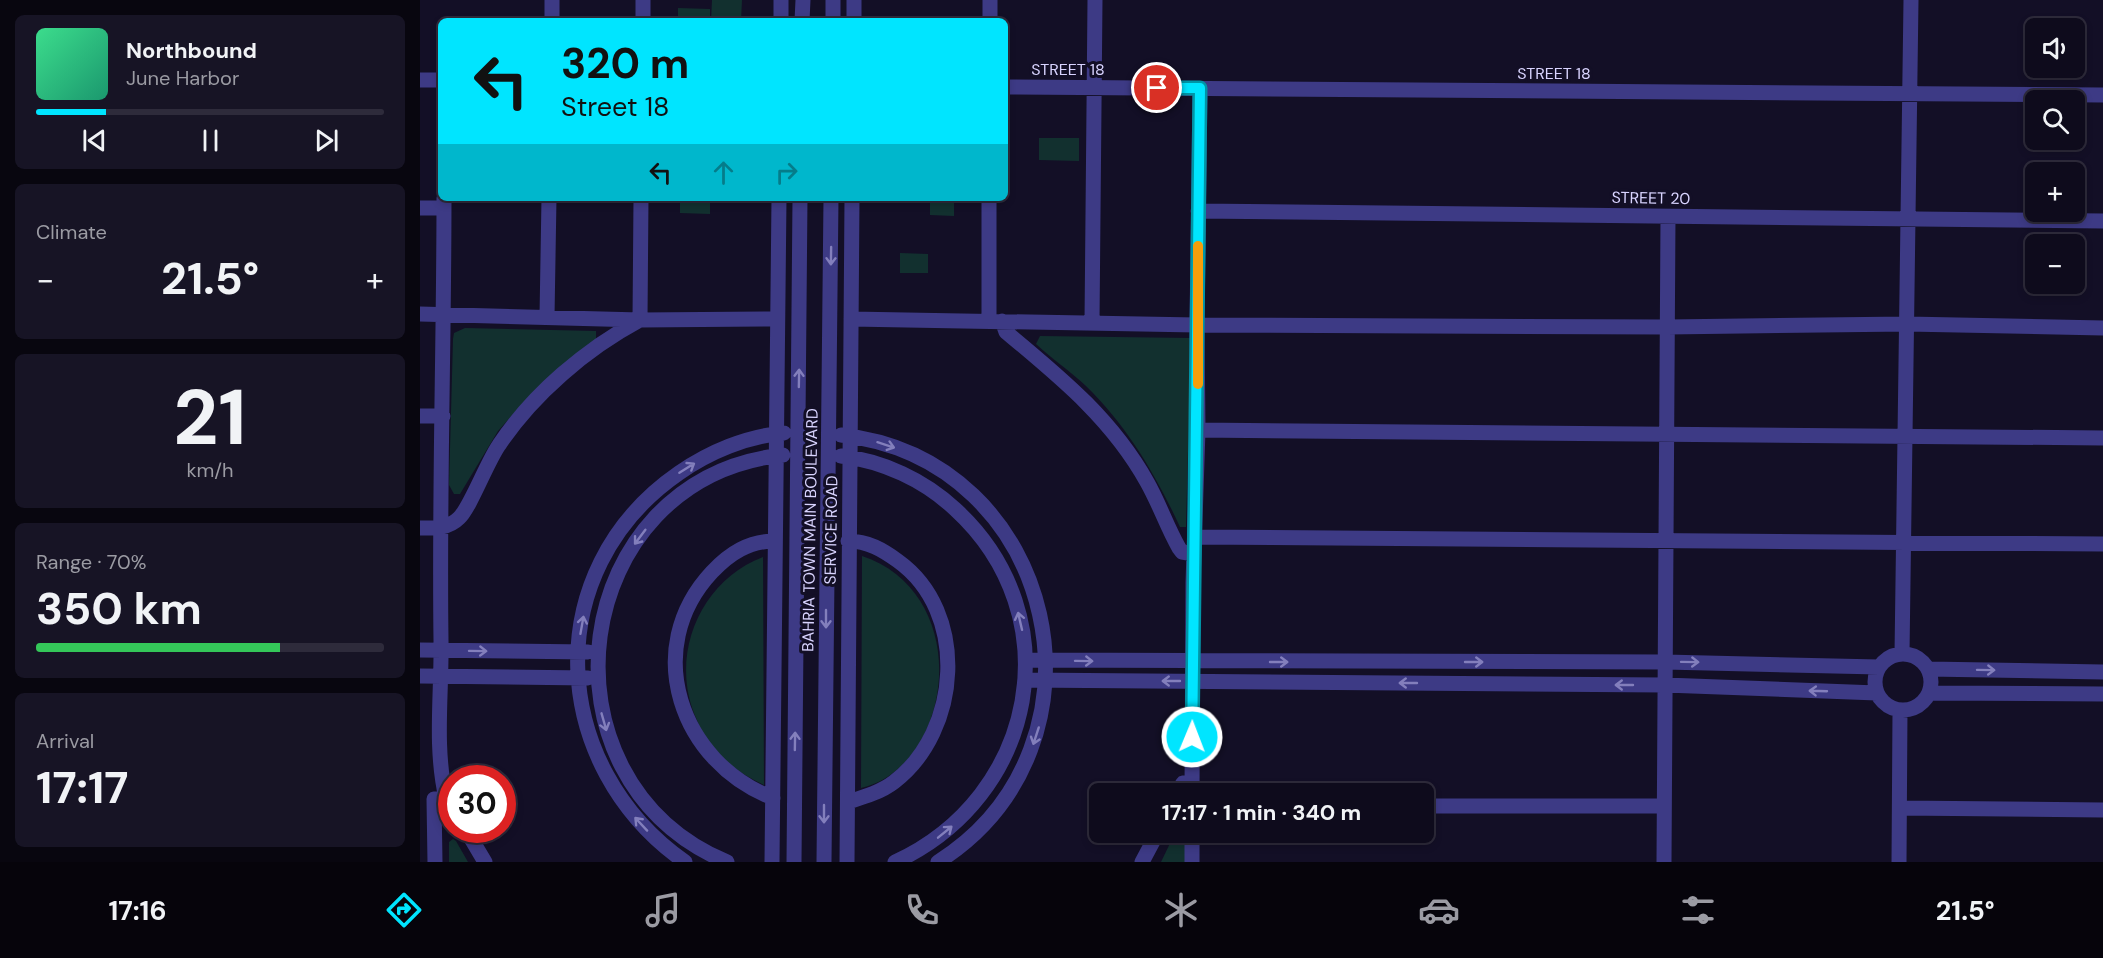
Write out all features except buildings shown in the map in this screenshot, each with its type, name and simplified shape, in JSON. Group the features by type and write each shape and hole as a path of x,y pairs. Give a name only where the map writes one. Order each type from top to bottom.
{"street":[{"path":"552,0 552,18"},
{"path":"643,0 643,18"},
{"path":"781,0 781,18"},
{"path":"802,18 803,0"},
{"path":"833,0 833,18"},
{"path":"854,0 854,18"},
{"path":"990,0 990,18"},
{"path":"1092,322 1095,0"},
{"path":"1902,654 1911,0"},
{"path":"420,80 438,80"},
{"name":"STREET 18","path":"1008,87 2103,95"},
{"path":"1192,783 1194,554 1198,430 1200,88"},
{"path":"547,317 549,201"},
{"path":"640,320 641,201"},
{"path":"772,862 779,201"},
{"name":"BAHRIA TOWN MAIN BOULEVARD","path":"794,862 800,201"},
{"name":"BAHRIA TOWN MAIN BOULEVARD","path":"824,862 831,201"},
{"name":"SERVICE ROAD","path":"847,862 852,201"},
{"path":"990,201 995,321 1059,375 1105,421 1147,482 1179,548 1182,552 1194,554"},
{"path":"420,208 444,203 445,314 439,528 440,765"},
{"name":"STREET 20","path":"1198,211 2103,221"},
{"path":"1664,862 1668,217"},
{"path":"420,314 640,320 777,319"},
{"path":"851,319 1197,325 1668,327 1907,324 2103,328"},
{"path":"420,528 439,528 460,518 498,445 532,405 578,362 618,332 640,320"},
{"path":"420,416 443,416"},
{"path":"1198,430 1905,434 2103,438"},
{"path":"685,862 643,827 610,783 587,732 578,678 578,652 584,613 596,575 615,539 639,507 669,480 703,459 740,443 777,434 798,432"},
{"path":"829,434 882,443 927,462 954,480 990,513 1009,539 1031,582 1042,620 1047,680 1037,732 1016,780 985,823 938,862"},
{"path":"727,862 680,835 655,813 634,787 608,735 597,678 597,652 603,614 616,578 647,529 674,502 706,480 741,465 776,456 798,454"},
{"path":"828,455 850,457 881,465 918,482 951,505 974,528 993,554 1008,582 1022,628 1026,660 1025,680 1013,737 1004,760 987,789 965,815 939,837 895,862"},
{"path":"1196,537 2103,544"},
{"path":"773,798 731,776 706,752 692,730 682,706 676,664 683,621 689,606 708,577 732,553 749,544 775,541"},
{"path":"848,541 867,543 908,568 930,598 945,634 948,663 944,701 927,745 893,782 848,802"},
{"path":"420,650 597,652"},
{"path":"1902,654 1917,658 1928,669 1931,676 1929,693 1918,706 1900,710 1887,705 1877,693 1874,684 1879,667 1893,655 1902,654"},
{"path":"1026,660 1665,662 1879,667"},
{"path":"1928,669 2103,672"},
{"path":"420,676 597,678"},
{"path":"1025,680 1665,685 1877,693"},
{"path":"1929,693 2103,694"},
{"path":"1899,862 1900,710"},
{"path":"435,862 438,800"},
{"path":"1434,806 1664,806"},
{"path":"1900,808 2103,810"},
{"path":"474,843 485,862"},
{"path":"1142,862 1152,843"},
{"path":"1191,862 1192,843"}],"green space":[{"path":"712,0 742,0 741,18 711,18"},
{"path":"678,8 710,9 710,18 678,18"},
{"path":"1039,138 1079,138 1079,161 1039,160"},
{"path":"680,201 710,201 710,214 680,213"},
{"path":"930,201 954,201 954,216 930,215"},
{"path":"900,253 928,254 928,273 900,273"},
{"path":"465,328 596,331 596,340 523,403 498,431 460,494 454,494 449,485 453,339 454,333"},
{"path":"1040,336 1191,338 1186,527 1180,527 1151,470 1115,418 1086,386 1036,344"},
{"path":"862,556 888,568 908,586 924,607 934,631 939,657 938,684 933,711 918,746 889,776 861,788"},
{"path":"763,557 764,785 727,763 707,742 689,696 686,672 688,648 695,624 706,603 722,584 741,568"},
{"path":"449,843 457,843 468,862 449,862"},
{"path":"1170,843 1189,843 1188,862 1161,862"}],"slow traffic":[{"path":"1198,246 1198,384"}],"route":[{"path":"1157,88 1200,88 1198,430 1196,537 1193,566 1192,737"}]}
